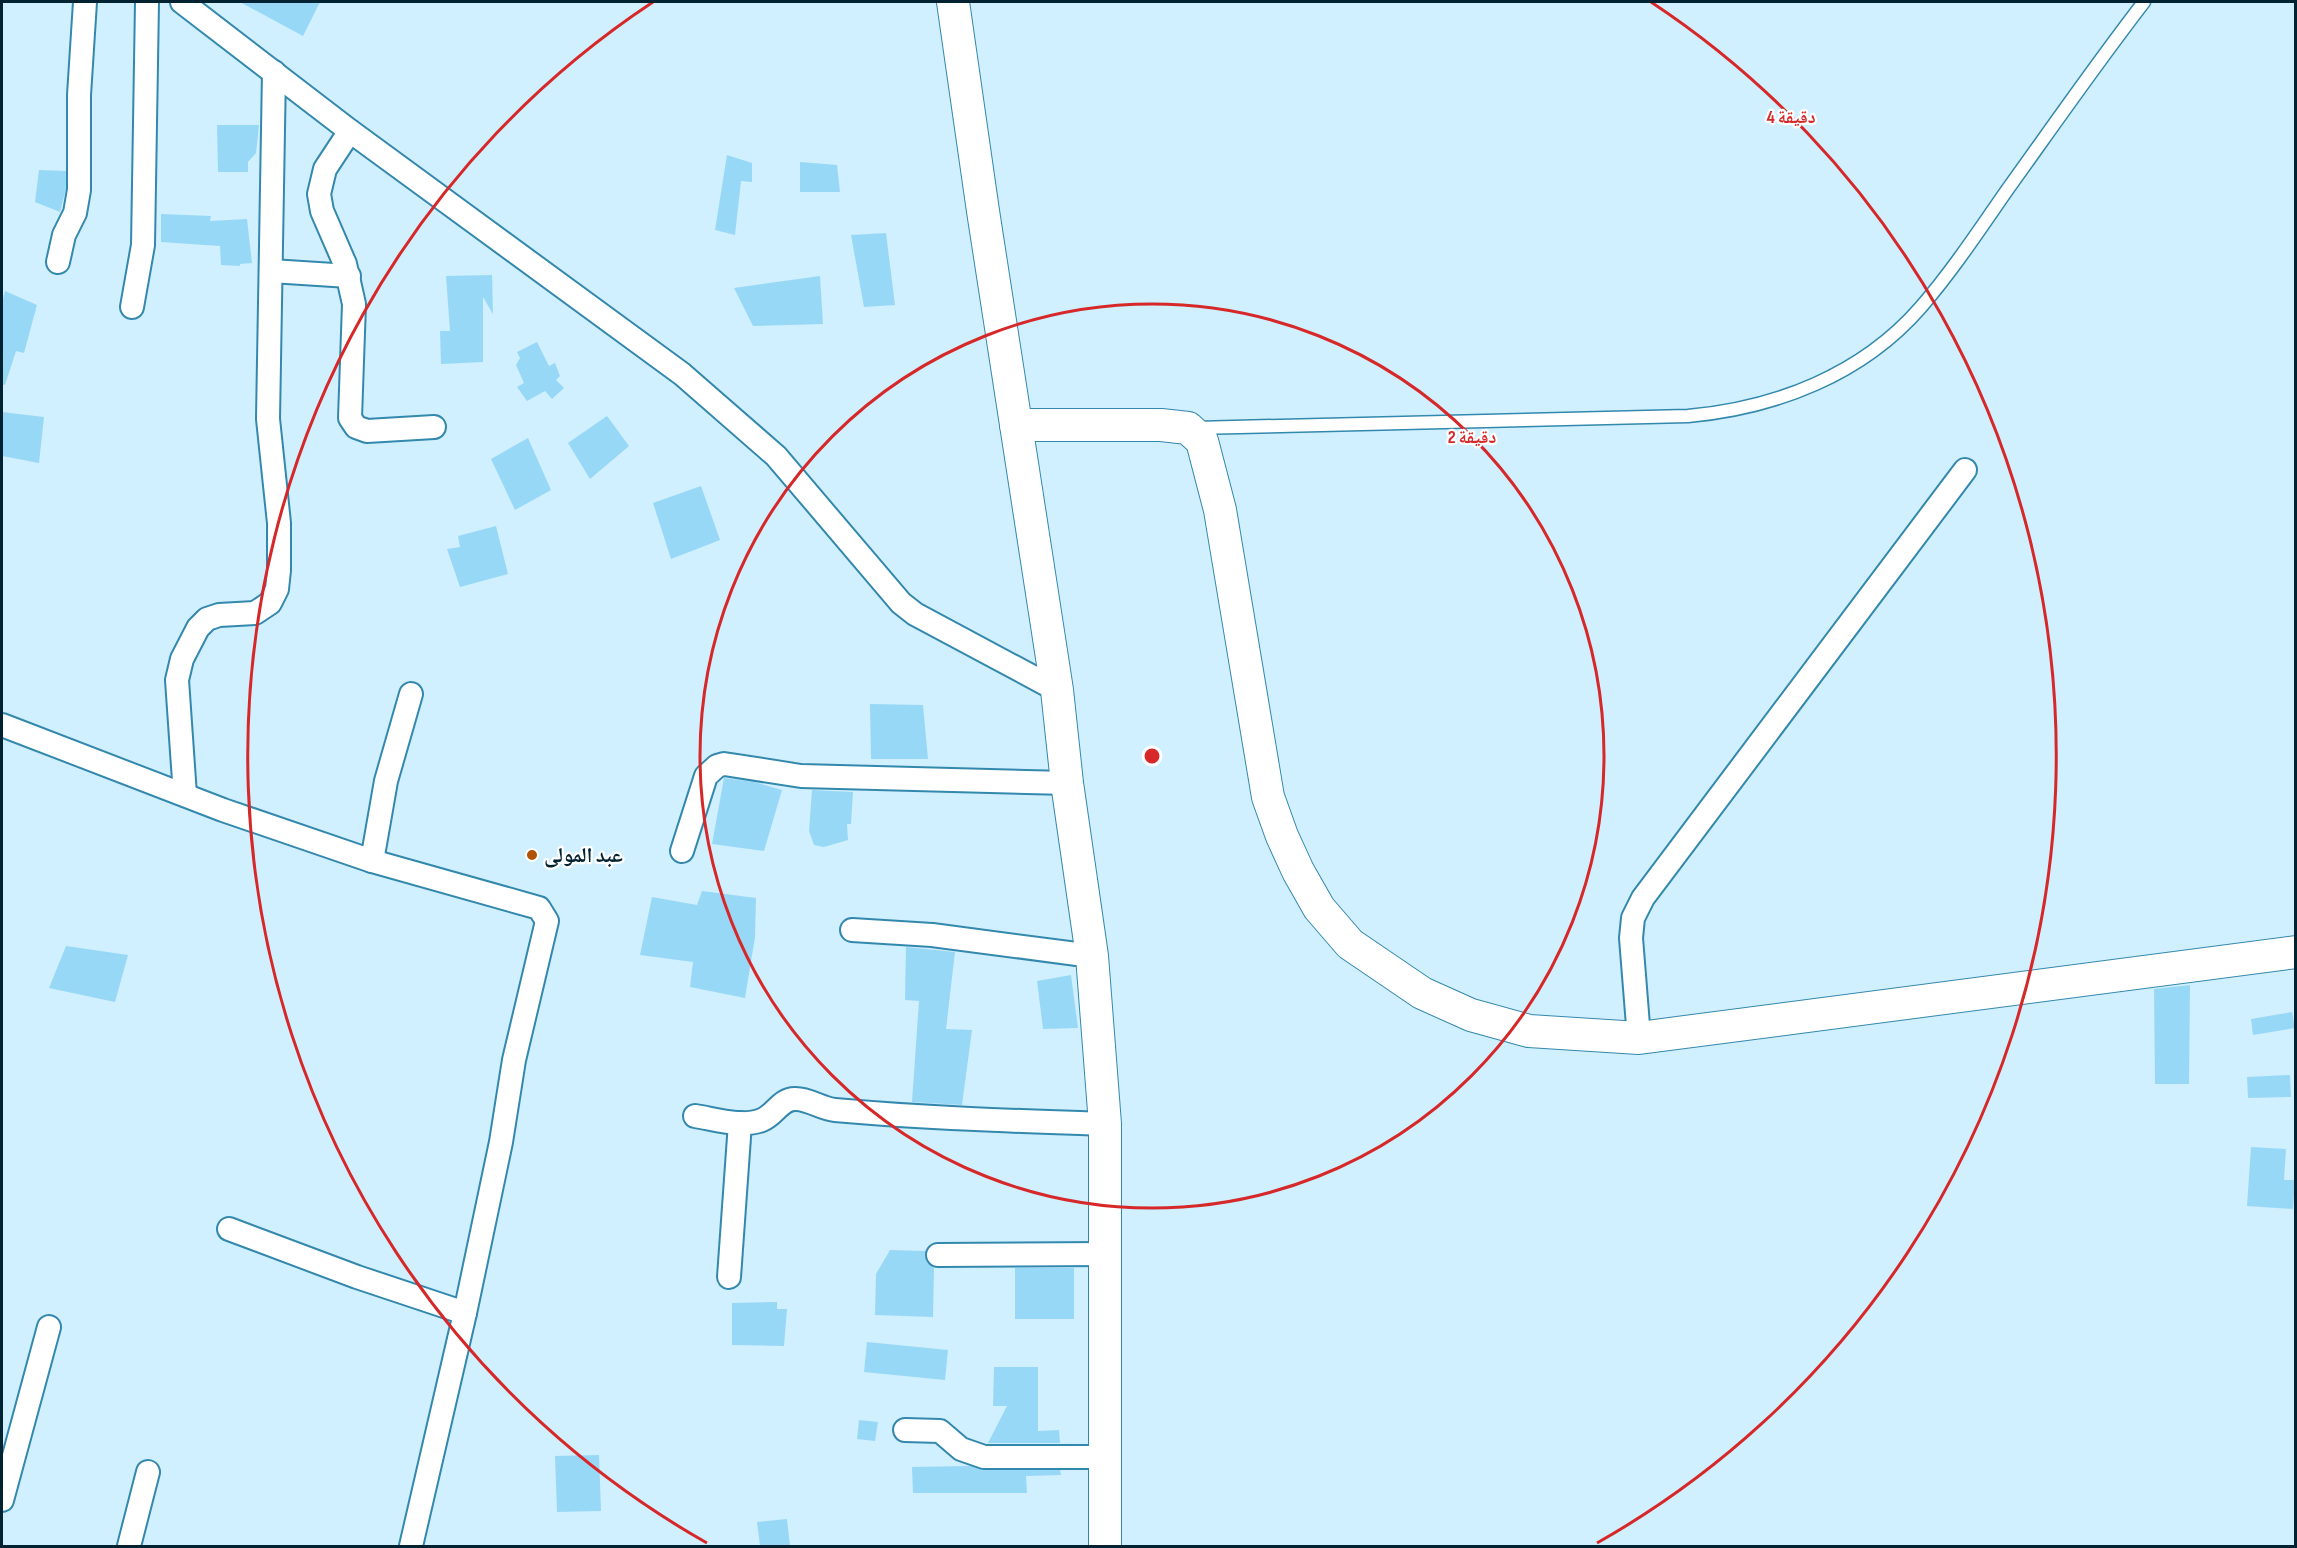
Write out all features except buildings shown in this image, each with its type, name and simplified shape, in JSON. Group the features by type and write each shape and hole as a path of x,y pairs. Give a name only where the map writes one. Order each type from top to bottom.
{"street":[{"path":"58,262 64,235 75,213 79,190 79,96 85,2"},
{"path":"132,308 143,246 147,2"},
{"path":"182,2 350,131 682,374 776,456 901,603 915,615 1057,690"},
{"path":"953,2 1057,690 1067,783 1092,956 1104,1124 1106,1546"},
{"path":"185,795 177,680 182,659 198,628 207,619 219,615 255,613 270,603 277,589 279,523 268,419 274,72"},
{"path":"350,131 325,169 319,194 322,211 337,242 349,276 355,321 350,413 352,423 361,430 367,431 434,427"},
{"path":"271,271 349,276"},
{"path":"1016,425 1161,425 1188,429 1202,441 1220,510 1268,797 1290,854 1319,908 1350,944 1422,993 1471,1015 1529,1031 1639,1038 2295,952"},
{"path":"1639,1038 1631,938 1633,918 1643,898 1965,470"},
{"path":"372,861 386,781 411,694"},
{"path":"2,725 185,795 372,861 539,908 547,921 514,1060 501,1142 465,1313 411,1546"},
{"path":"682,850 706,776 717,766 724,764 801,776 1067,783"},
{"path":"852,930 932,935 1092,956"},
{"path":"695,1116 740,1123 762,1120 774,1113 786,1101 796,1099 833,1110 971,1119 1104,1124"},
{"path":"729,1277 740,1123"},
{"path":"229,1229 357,1277 465,1313"},
{"path":"938,1255 1106,1254"},
{"path":"2,1500 50,1327"},
{"path":"905,1430 940,1431 968,1453 984,1457 1106,1457"},
{"path":"129,1546 148,1472"}],"lane":[{"path":"1188,429 1688,416 1750,407 1809,388 1834,375 1880,345 1921,307 1961,256 2144,2"}],"place":[{"name":"عبد المولى","path":"532,855"}]}
